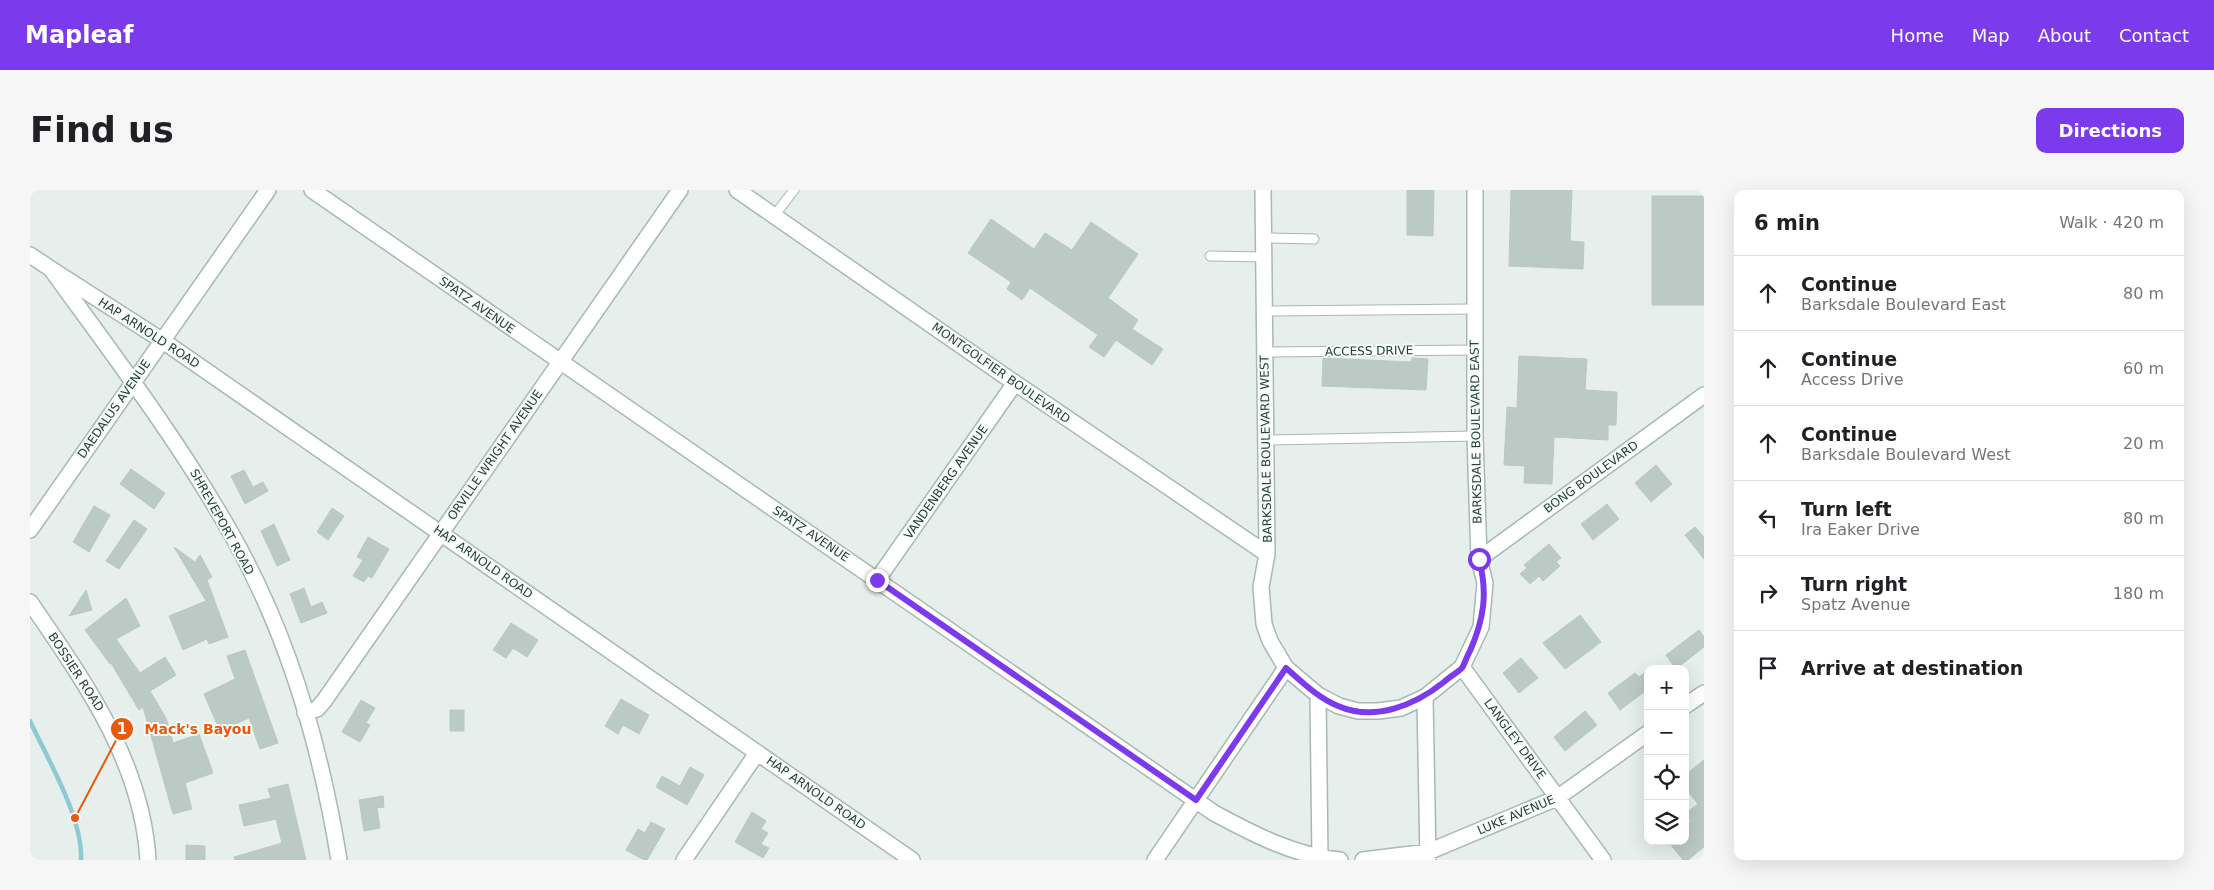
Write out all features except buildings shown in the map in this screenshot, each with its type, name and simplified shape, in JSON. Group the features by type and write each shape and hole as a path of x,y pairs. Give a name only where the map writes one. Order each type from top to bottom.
{"street":[{"name":"DAEDALUS AVENUE","path":"30,530 132,381 163,341 268,190"},
{"name":"SPATZ AVENUE","path":"312,190 1196,800 1248,831 1289,849 1320,858"},
{"name":"ORVILLE WRIGHT AVENUE","path":"305,713 317,708 324,701 680,190"},
{"name":"MONTGOLFIER BOULEVARD","path":"737,190 1015,384 1267,554"},
{"name":"BARKSDALE BOULEVARD WEST","path":"1263,190 1267,554 1261,587 1264,624 1270,641 1286,668 1315,693"},
{"name":"BARKSDALE BOULEVARD EAST","path":"1425,696 1462,667 1481,627 1485,583 1479,559 1475,436 1475,190"},
{"name":"SHREVEPORT ROAD","path":"30,255 51,269 162,421 232,536 278,633 305,713 329,796 339,860"},
{"name":"HAP ARNOLD ROAD","path":"51,269 163,341 912,860"},
{"name":"VANDENBERG AVENUE","path":"877,580 1015,384"},
{"name":"BONG BOULEVARD","path":"1479,559 1704,395"},
{"name":"BOSSIER ROAD","path":"30,602 90,689 121,751 141,810 148,860"},
{"name":"LANGLEY DRIVE","path":"1462,667 1603,860"},
{"path":"1155,860 1286,668"},
{"path":"1315,693 1339,706 1358,711 1401,708 1425,696 1428,856 1363,860"},
{"path":"1315,693 1320,858 1340,860"},
{"path":"1689,703 1704,693"},
{"name":"LUKE AVENUE","path":"1428,856 1557,798 1644,736"},
{"path":"684,860 757,753"}],"lane":[{"path":"774,216 794,190"},
{"path":"1264,238 1314,239"},
{"path":"1210,256 1264,257"},
{"path":"1264,311 1474,309"},
{"name":"ACCESS DRIVE","path":"1264,352 1474,350"},
{"path":"1265,440 1475,436"}],"waterway":[{"path":"30,721 55,771 70,808 80,844 81,860"}],"place":[{"name":"Mack's Bayou","path":"75,818"}],"route":[{"path":"877,580 1196,800 1286,668 1318,695 1339,706 1358,711 1378,711 1401,708 1425,696 1462,667 1481,627 1485,583 1479,559"}]}
